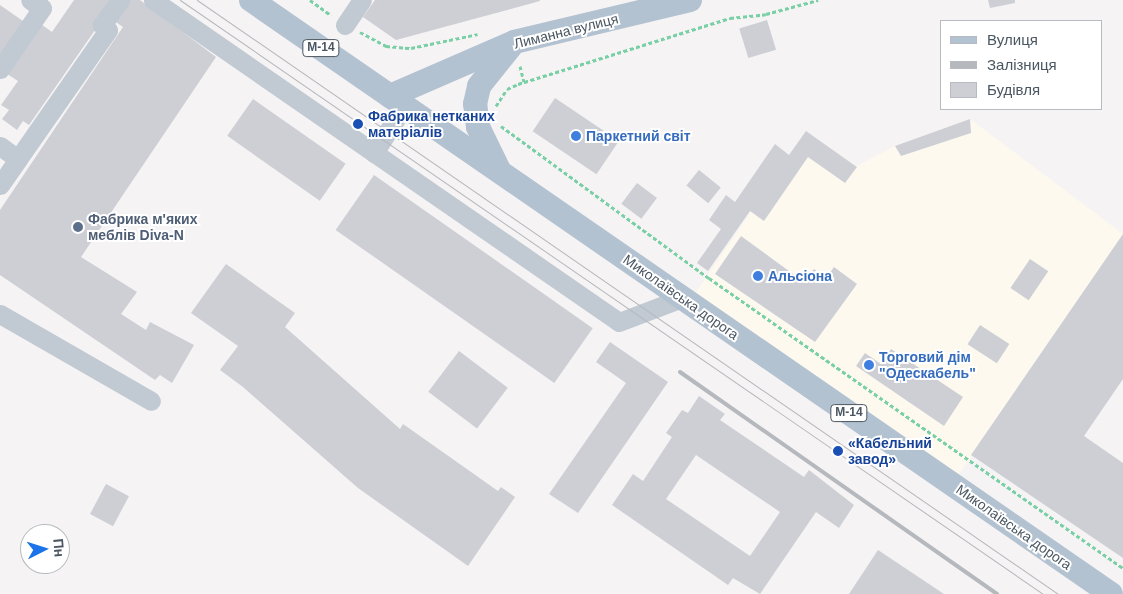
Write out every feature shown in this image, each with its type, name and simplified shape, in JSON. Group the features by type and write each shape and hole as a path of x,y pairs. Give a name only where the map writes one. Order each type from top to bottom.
{"main road":[{"name":"Миколаївська дорога","path":"251,0 1111,594"},
{"name":"Лиманна вулиця","path":"397,101 514,42 684,1"},
{"path":"500,172 478,127 475,104 480,86 514,42"}],"lane":[{"path":"0,68 42,8 30,0"},
{"path":"0,185 108,30 102,25 120,0"},
{"path":"153,0 620,322 682,298"},
{"path":"345,25 362,0"},
{"path":"374,153 397,101"},
{"path":"0,146 18,159"},
{"path":"0,314 151,401"}],"path":[{"path":"493,112 507,89 518,84 730,18 766,14 818,0"},
{"path":"495,121 709,278 1123,568"}],"shaded area":[{"path":"970,119 1123,234 953,483 690,301 806,131 857,166 895,146"}],"building":[{"path":"74,0 116,0 29,125 23,121 17,130 2,119 9,110 1,105 18,81 4,72 38,22 52,32"},
{"path":"122,0 140,0 216,57 81,257 137,292 121,314 146,330 150,322 194,345 172,383 160,375 155,380 0,275 0,210 123,27 110,18"},
{"path":"375,0 540,1 396,40 363,17"},
{"path":"988,0 1015,0 1015,3 990,8"},
{"path":"0,5 23,21 0,55"},
{"path":"767,20 776,50 748,58 739,28"},
{"name":"Паркетний світ","path":"555,98 619,141 596,174 533,131"},
{"path":"253,99 346,164 320,201 227,136"},
{"path":"970,119 971,133 901,156 895,146"},
{"path":"806,131 857,167 845,183 808,157 764,221 750,211 708,271 697,263 721,229 709,220 726,195 735,202 775,144 789,155"},
{"path":"699,170 721,188 708,203 686,186"},
{"path":"374,175 593,328 554,383 336,230"},
{"path":"637,183 657,198 641,219 621,204"},
{"path":"1123,234 1123,379 1084,436 1123,463 1123,558 971,455"},
{"path":"741,236 804,282 814,269 826,278 834,267 857,284 815,342 715,274"},
{"path":"1030,259 1048,271 1029,300 1010,288"},
{"path":"226,264 295,313 285,327 400,429 403,424 498,491 501,487 515,497 468,566 358,488 243,387 220,370 238,346 191,313"},
{"path":"980,325 1009,344 997,363 967,344"},
{"path":"610,342 668,382 578,513 549,494 626,383 596,362"},
{"path":"891,349 963,397 944,426 856,366 865,353 881,364"},
{"path":"459,351 508,388 477,428 428,392"},
{"path":"699,396 725,414 720,420 804,477 809,470 854,505 839,528 816,512 760,594 733,578 728,585 612,505 633,474 643,481 672,437 666,433 682,410 688,413","holes":["696,455 780,512 750,556 666,499"]},
{"path":"106,484 129,496 113,526 90,514"},
{"path":"878,550 944,594 849,594"}],"tram line":[{"path":"180,0 1043,594"},
{"path":"197,0 1058,594"}],"railway":[{"path":"680,372 997,594"}],"place":[{"name":"Фабрика нетканих матеріалів","path":"358,124"},
{"name":"Паркетний світ","path":"576,136"},
{"name":"Фабрика м'яких меблів Diva-N","path":"78,227"},
{"name":"Альсіона","path":"758,276"},
{"name":"Торговий дім \"Одескабель\"","path":"869,365"},
{"name":"«Кабельний завод»","path":"838,451"}]}
